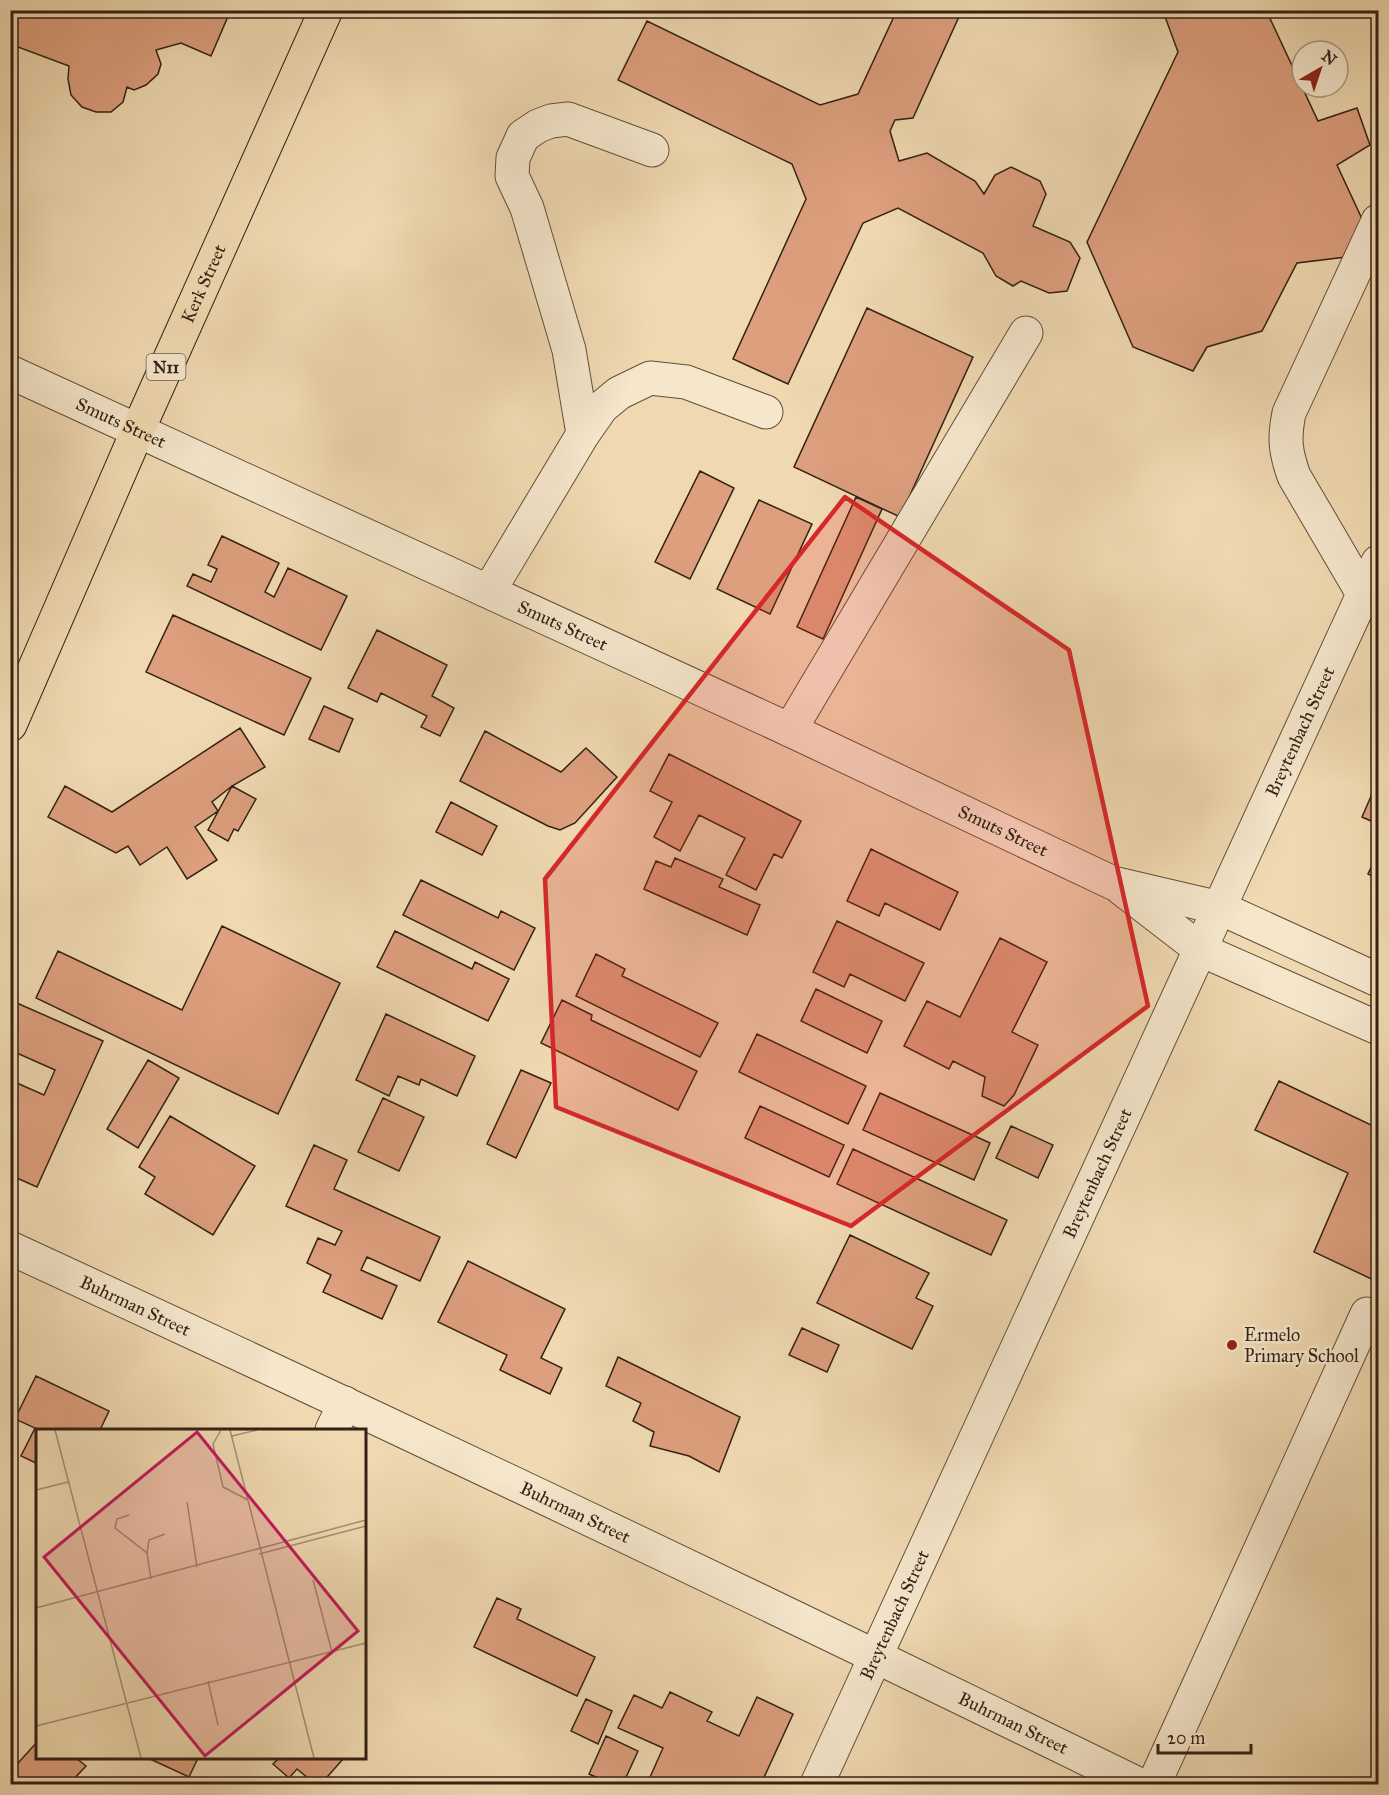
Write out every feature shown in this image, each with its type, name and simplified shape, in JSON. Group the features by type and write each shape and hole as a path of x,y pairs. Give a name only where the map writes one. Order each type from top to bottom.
{"highway":[{"name":"Kerk Street","path":"10,725 138,430 326,10"}],"street":[{"path":"583,434 569,350 527,208 512,176 513,158 523,136 551,121 568,119 652,150"},
{"path":"1363,594 1294,476 1288,458 1285,432 1289,413 1378,221"},
{"path":"790,730 1026,333"},
{"name":"Smuts Street","path":"10,372 790,730 1113,883 1201,950 1378,1028"},
{"path":"489,591 583,434 602,407 619,393 650,378 686,382 766,412"},
{"name":"Breytenbach Street","path":"817,1785 1378,562"},
{"name":"Smuts Street","path":"1113,883 1220,908 1378,980"},
{"name":"Buhrman Street","path":"10,1248 365,1429"},
{"path":"1154,1785 1367,1314"},
{"name":"Buhrman Street","path":"366,1429 876,1656 1138,1785"}],"highlighted area":[{"path":"845,497 1069,650 1148,1006 851,1226 556,1107 545,879"}],"building":[{"path":"16,10 221,10 229,14 211,56 181,43 156,50 161,64 158,74 146,85 134,90 127,87 123,102 111,112 96,112 82,107 71,95 68,79 69,66 10,44"},
{"path":"897,10 962,10 913,118 895,120 890,131 899,161 927,153 975,181 984,194 995,175 1011,167 1040,181 1046,194 1033,226 1070,242 1080,258 1067,291 1049,293 1021,281 1013,286 996,276 983,253 898,208 863,223 788,384 733,359 806,199 792,164 618,80 647,21 820,105 858,94"},
{"path":"1165,10 1266,10 1290,61 1290,99 1308,99 1318,121 1357,108 1370,145 1337,165 1363,221 1346,257 1297,263 1262,331 1207,347 1193,371 1133,347 1087,242 1178,52 1164,14"},
{"path":"867,308 973,357 900,517 794,467"},
{"path":"700,471 734,488 690,579 655,562"},
{"path":"856,497 882,509 823,639 797,627"},
{"path":"759,500 812,524 770,614 717,589"},
{"path":"222,536 279,563 265,592 274,597 288,568 347,596 321,650 187,586 193,574 211,582 217,569 208,565"},
{"path":"173,615 311,678 284,735 146,672"},
{"path":"377,630 447,665 432,696 454,708 440,736 421,727 427,716 381,693 377,702 348,688"},
{"path":"324,706 353,719 339,752 309,739"},
{"path":"240,728 265,767 232,786 212,802 218,811 195,827 217,860 187,879 167,847 140,865 128,846 116,853 48,817 65,786 112,812"},
{"path":"485,731 561,772 586,748 617,777 575,823 560,830 548,826 460,781"},
{"path":"669,754 801,821 782,858 774,854 756,890 726,875 745,838 699,815 680,851 654,837 672,802 650,791"},
{"path":"1378,780 1378,824 1362,817"},
{"path":"232,786 256,799 238,831 234,829 228,841 208,830"},
{"path":"451,802 497,826 482,855 436,832"},
{"path":"871,849 958,892 940,930 885,903 879,916 847,901"},
{"path":"1378,853 1378,879 1368,874"},
{"path":"675,858 723,879 719,887 760,905 747,935 644,889 656,861 671,867"},
{"path":"421,880 498,918 501,911 535,928 514,970 403,915"},
{"path":"837,921 924,963 905,1001 850,974 844,987 813,972"},
{"path":"222,926 340,983 278,1114 36,998 58,951 182,1010"},
{"path":"395,931 472,969 475,962 509,979 488,1021 377,967"},
{"path":"1000,938 1047,962 1012,1032 1038,1045 1014,1095 1004,1106 982,1096 985,1077 953,1061 949,1069 904,1046 927,1001 960,1017"},
{"path":"596,954 625,969 622,976 718,1023 700,1057 576,996"},
{"path":"816,989 882,1021 867,1053 801,1021"},
{"path":"10,1000 103,1041 37,1187 10,1175 10,1080 44,1095 55,1070 10,1050"},
{"path":"562,1000 592,1015 591,1020 697,1071 678,1110 541,1043"},
{"path":"386,1014 475,1056 457,1096 421,1079 419,1085 398,1076 389,1096 356,1080"},
{"path":"757,1034 866,1086 848,1124 739,1072"},
{"path":"148,1060 179,1078 138,1148 107,1129"},
{"path":"521,1070 551,1083 516,1158 487,1144"},
{"path":"1279,1081 1373,1126 1378,1112 1378,1282 1314,1252 1348,1173 1255,1130"},
{"path":"880,1093 990,1143 974,1180 863,1130"},
{"path":"383,1098 424,1117 399,1171 358,1152"},
{"path":"760,1106 844,1145 829,1177 745,1138"},
{"path":"170,1116 255,1166 213,1235 145,1194 155,1177 139,1167"},
{"path":"1011,1126 1053,1145 1038,1178 996,1158"},
{"path":"314,1145 347,1160 334,1189 440,1237 420,1281 367,1257 361,1270 397,1286 382,1319 323,1292 331,1275 307,1263 318,1238 335,1245 342,1231 286,1206"},
{"path":"853,1149 1007,1220 991,1255 837,1184"},
{"path":"850,1235 929,1273 916,1298 933,1306 912,1349 817,1303"},
{"path":"468,1261 565,1309 541,1358 562,1368 550,1394 500,1370 507,1355 438,1322"},
{"path":"802,1328 839,1345 827,1372 789,1355"},
{"path":"618,1357 740,1417 719,1472 689,1456 650,1446 654,1432 633,1421 641,1403 606,1386"},
{"path":"36,1376 109,1411 100,1429 36,1429 36,1463 21,1456 35,1428 15,1419"},
{"path":"497,1598 521,1609 517,1619 595,1657 577,1696 474,1647"},
{"path":"670,1692 712,1712 707,1721 739,1736 757,1697 793,1714 761,1784 647,1784 663,1748 618,1728 634,1695 662,1708"},
{"path":"586,1699 612,1711 598,1744 571,1731"},
{"path":"606,1736 638,1751 623,1784 612,1784 589,1774"},
{"path":"36,1743 36,1759 77,1759 86,1766 69,1784 10,1784 10,1772"},
{"path":"150,1759 198,1759 189,1777"},
{"path":"278,1759 343,1759 321,1784 315,1784 297,1769 289,1778 273,1764"}],"place":[{"name":"Ermelo Primary School","path":"1232,1345"}]}
